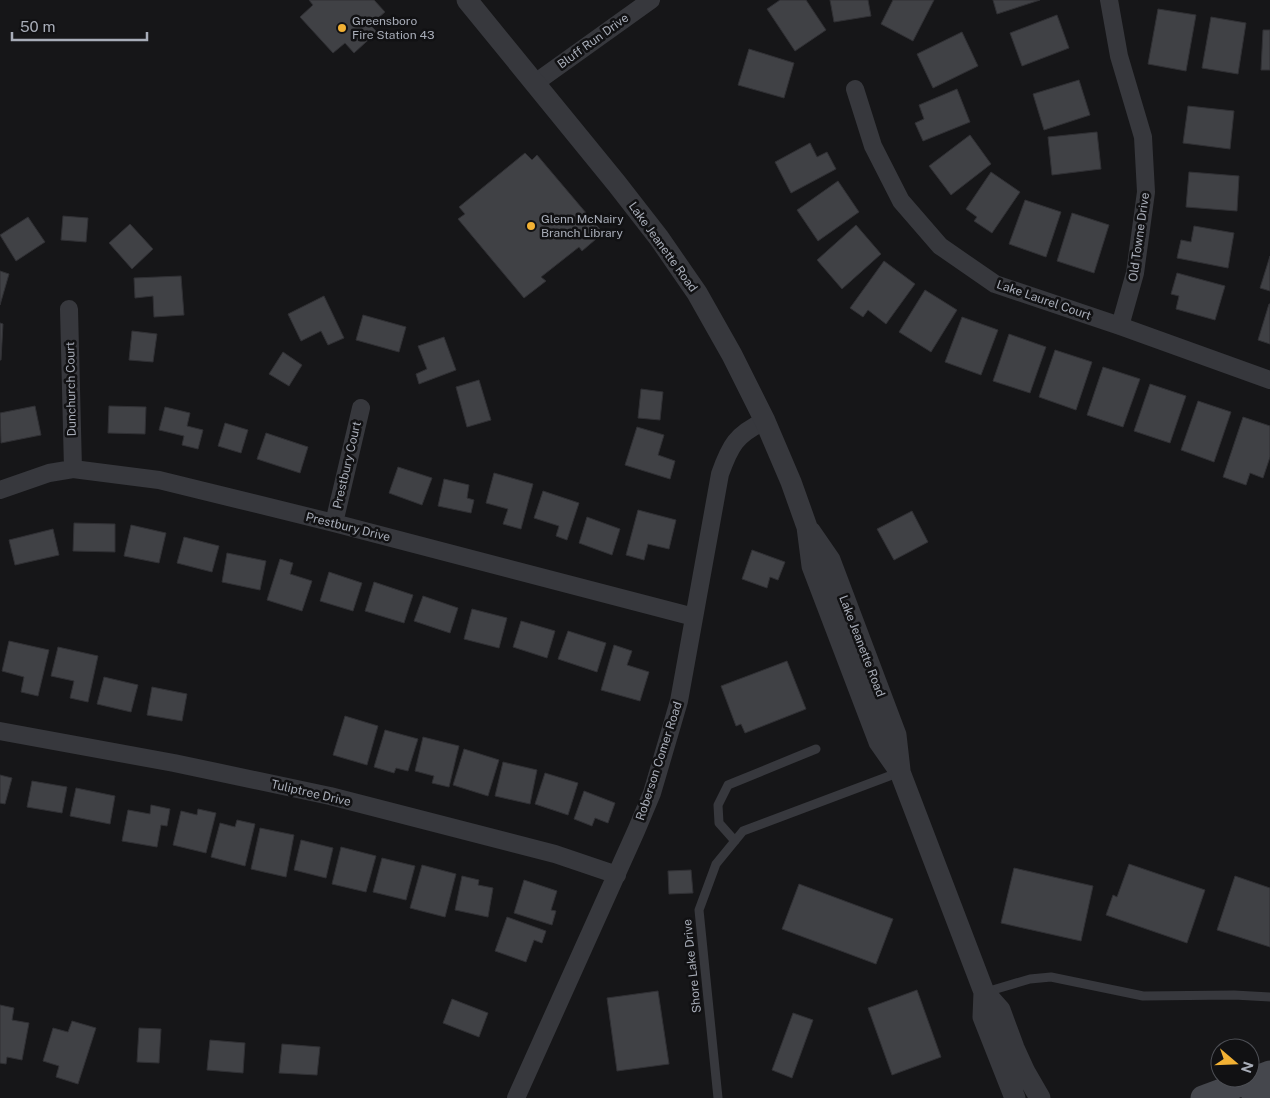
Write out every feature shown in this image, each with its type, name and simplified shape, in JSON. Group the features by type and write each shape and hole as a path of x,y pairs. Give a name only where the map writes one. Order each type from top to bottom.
{"main road":[{"path":"1203,1098 1270,1073"},
{"path":"1254,1098 1270,1092"}],"street":[{"name":"Lake Jeanette Road","path":"467,0 659,238 697,293 732,355 765,421 808,527 812,566 879,742 900,772 984,992 1000,1010 1018,1056 1040,1098"},
{"name":"Bluff Run Drive","path":"534,83 651,0"},
{"name":"Old Towne Drive","path":"1109,0 1119,56 1143,137 1146,192 1135,273 1120,326"},
{"name":"Lake Laurel Court","path":"855,89 873,146 902,201 940,246 994,284 1120,326 1270,380"},
{"name":"Dunchurch Court","path":"69,309 73,469"},
{"name":"Prestbury Court","path":"334,522 361,408"},
{"name":"Roberson Comer Road","path":"516,1098 652,793 679,701 720,474 726,456 734,443 747,429 765,421"},
{"name":"Prestbury Drive","path":"0,490 50,473 73,469 159,480 334,522 694,617"},
{"name":"Tuliptree Drive","path":"0,731 174,763 330,796 555,854 616,875"},
{"name":"Lake Jeanette Road","path":"984,992 983,1017 1015,1098"}],"lane":[{"path":"735,841 719,823 718,805 728,785 816,749"},
{"name":"Shore Lake Drive","path":"718,1098 699,910 716,864 743,831 900,772"},
{"path":"984,992 1030,980 1051,978 1143,996 1234,995 1270,997"}],"building":[{"name":"Greensboro Fire Station 43","path":"309,0 374,0 385,12 370,25 377,32 354,53 345,43 333,53 300,17 313,5"},
{"path":"780,0 806,0 826,30 795,51 767,9"},
{"path":"830,0 868,0 871,16 834,22"},
{"path":"893,0 934,0 913,41 881,24"},
{"path":"993,0 1040,0 997,14"},
{"path":"1158,9 1196,15 1186,71 1148,64"},
{"path":"1057,15 1069,48 1022,66 1010,33"},
{"path":"1211,17 1246,23 1238,74 1202,68"},
{"path":"1263,30 1270,30 1270,70 1261,70"},
{"path":"962,32 978,66 933,88 917,54"},
{"path":"749,49 794,63 784,98 738,85"},
{"path":"1079,80 1090,115 1044,130 1033,94"},
{"path":"957,89 970,122 923,141 915,123 924,119 919,105"},
{"path":"1188,106 1234,111 1230,149 1183,143"},
{"path":"1097,132 1101,169 1052,175 1048,137"},
{"path":"970,135 991,164 951,195 929,166"},
{"path":"810,143 817,157 827,152 836,169 791,193 775,162"},
{"name":"Glenn McNairy Branch Library","path":"525,153 532,160 537,155 603,233 582,251 579,247 541,277 546,281 524,298 458,219 465,214 459,207"},
{"path":"991,172 1020,192 992,233 974,221 977,217 966,209"},
{"path":"1189,172 1239,176 1237,211 1186,207"},
{"path":"838,181 859,212 818,241 797,210"},
{"path":"1025,200 1061,212 1046,257 1009,244"},
{"path":"1072,213 1109,225 1094,273 1057,261"},
{"path":"63,216 88,218 86,242 61,240"},
{"path":"28,217 45,242 16,261 0,235"},
{"path":"130,224 153,249 132,269 109,243"},
{"path":"856,225 881,254 842,289 817,260"},
{"path":"1194,226 1234,233 1228,268 1177,258 1181,240 1191,242"},
{"path":"1270,256 1270,291 1260,288"},
{"path":"884,261 915,284 886,324 868,310 863,317 850,308"},
{"path":"0,271 9,274 0,305"},
{"path":"1177,273 1225,286 1215,320 1176,309 1179,296 1171,294"},
{"path":"181,276 184,315 154,317 153,296 135,298 134,278"},
{"path":"925,290 957,310 931,352 899,332"},
{"path":"324,296 344,338 328,345 321,331 301,341 288,314"},
{"path":"1270,304 1270,344 1258,340"},
{"path":"363,315 406,327 399,352 356,340"},
{"path":"962,317 998,330 981,375 945,362"},
{"path":"0,323 3,324 1,360 0,360"},
{"path":"132,331 157,334 153,362 129,360"},
{"path":"1009,334 1046,347 1030,393 993,381"},
{"path":"444,337 456,370 419,384 416,374 427,369 418,346"},
{"path":"1055,350 1092,362 1076,410 1039,397"},
{"path":"283,352 302,365 289,386 269,374"},
{"path":"1103,367 1140,379 1123,427 1087,415"},
{"path":"479,380 491,420 467,427 456,387"},
{"path":"1150,384 1186,396 1170,443 1134,431"},
{"path":"641,389 663,392 660,420 638,418"},
{"path":"1198,401 1231,412 1214,462 1181,450"},
{"path":"35,406 41,435 1,443 0,413"},
{"path":"109,406 146,407 145,434 108,433"},
{"path":"165,407 190,413 187,426 203,430 198,449 182,445 184,436 159,430"},
{"path":"1243,417 1270,426 1270,457 1263,478 1250,473 1246,485 1223,477"},
{"path":"225,423 248,430 241,453 218,446"},
{"path":"637,427 664,435 658,455 675,461 670,479 625,465"},
{"path":"266,433 308,447 300,473 257,459"},
{"path":"398,467 432,478 422,505 389,493"},
{"path":"494,473 533,484 521,529 503,524 508,509 486,503"},
{"path":"444,479 469,485 467,498 474,500 471,513 438,506"},
{"path":"543,491 579,503 567,540 556,536 559,526 534,518"},
{"path":"638,510 676,520 669,549 648,544 644,560 626,555"},
{"path":"912,511 928,542 894,560 877,529"},
{"path":"587,517 620,529 612,555 579,543"},
{"path":"74,523 115,524 115,552 73,551"},
{"path":"131,525 166,533 159,563 124,556"},
{"path":"53,529 59,555 15,565 9,540"},
{"path":"184,537 219,546 212,572 177,563"},
{"path":"752,550 785,562 778,580 770,577 767,588 742,579"},
{"path":"227,553 266,561 260,590 222,582"},
{"path":"280,559 293,563 290,574 312,581 302,611 267,600"},
{"path":"329,572 362,583 353,611 320,601"},
{"path":"374,582 413,595 404,623 365,611"},
{"path":"423,596 458,608 450,633 414,621"},
{"path":"472,609 507,618 499,648 464,639"},
{"path":"521,621 555,631 547,658 513,647"},
{"path":"568,631 606,643 597,672 558,659"},
{"path":"9,641 49,650 38,696 21,692 24,677 2,671"},
{"path":"614,645 632,651 627,665 649,672 640,701 601,690"},
{"path":"58,647 98,656 88,702 70,698 74,681 51,676"},
{"path":"787,661 806,709 745,733 741,724 736,726 721,686"},
{"path":"104,677 138,685 131,712 97,704"},
{"path":"152,687 187,694 182,721 147,715"},
{"path":"345,716 378,726 367,765 333,755"},
{"path":"385,730 418,739 408,771 396,768 394,773 374,767"},
{"path":"423,737 459,746 449,787 432,783 434,776 415,771"},
{"path":"464,749 499,760 488,796 453,785"},
{"path":"503,762 537,770 530,804 495,796"},
{"path":"545,773 578,783 568,815 535,804"},
{"path":"0,775 12,778 5,804 0,803"},
{"path":"32,781 67,787 62,813 27,807"},
{"path":"76,788 115,796 110,824 70,816"},
{"path":"584,791 615,803 608,823 595,818 592,826 574,819"},
{"path":"151,805 170,809 167,826 161,825 157,847 122,841 128,810 150,814"},
{"path":"198,809 216,813 206,853 173,845 181,811 197,815"},
{"path":"237,820 255,824 245,866 211,857 220,823 235,827"},
{"path":"260,828 294,835 286,877 251,869"},
{"path":"301,840 333,848 326,878 294,870"},
{"path":"341,847 376,856 366,892 332,884"},
{"path":"382,858 415,866 406,900 373,892"},
{"path":"1129,864 1205,890 1187,943 1106,915 1113,895 1117,897"},
{"path":"422,865 456,874 445,917 410,908"},
{"path":"1014,868 1093,886 1081,941 1001,923"},
{"path":"691,870 693,893 669,894 668,871"},
{"path":"462,876 479,880 478,885 493,888 488,917 455,910"},
{"path":"1235,876 1270,888 1270,947 1217,930"},
{"path":"524,880 557,891 551,910 556,911 552,925 514,913"},
{"path":"799,884 893,919 876,964 782,929"},
{"path":"507,917 546,931 542,943 534,940 526,962 495,951"},
{"path":"917,990 941,1057 892,1075 868,1008"},
{"path":"658,991 669,1064 617,1071 607,998"},
{"path":"452,999 488,1013 479,1037 443,1023"},
{"path":"0,1005 14,1008 12,1020 29,1023 22,1060 7,1057 6,1064 0,1063"},
{"path":"793,1013 813,1020 792,1078 772,1070"},
{"path":"72,1021 96,1028 78,1084 56,1077 59,1066 43,1061 53,1028 68,1032"},
{"path":"139,1028 161,1029 159,1063 137,1062"},
{"path":"210,1040 245,1043 243,1073 207,1070"},
{"path":"282,1044 320,1047 317,1075 279,1073"}],"place":[{"name":"Greensboro Fire Station 43","path":"342,28"},
{"name":"Glenn McNairy Branch Library","path":"531,226"}]}
